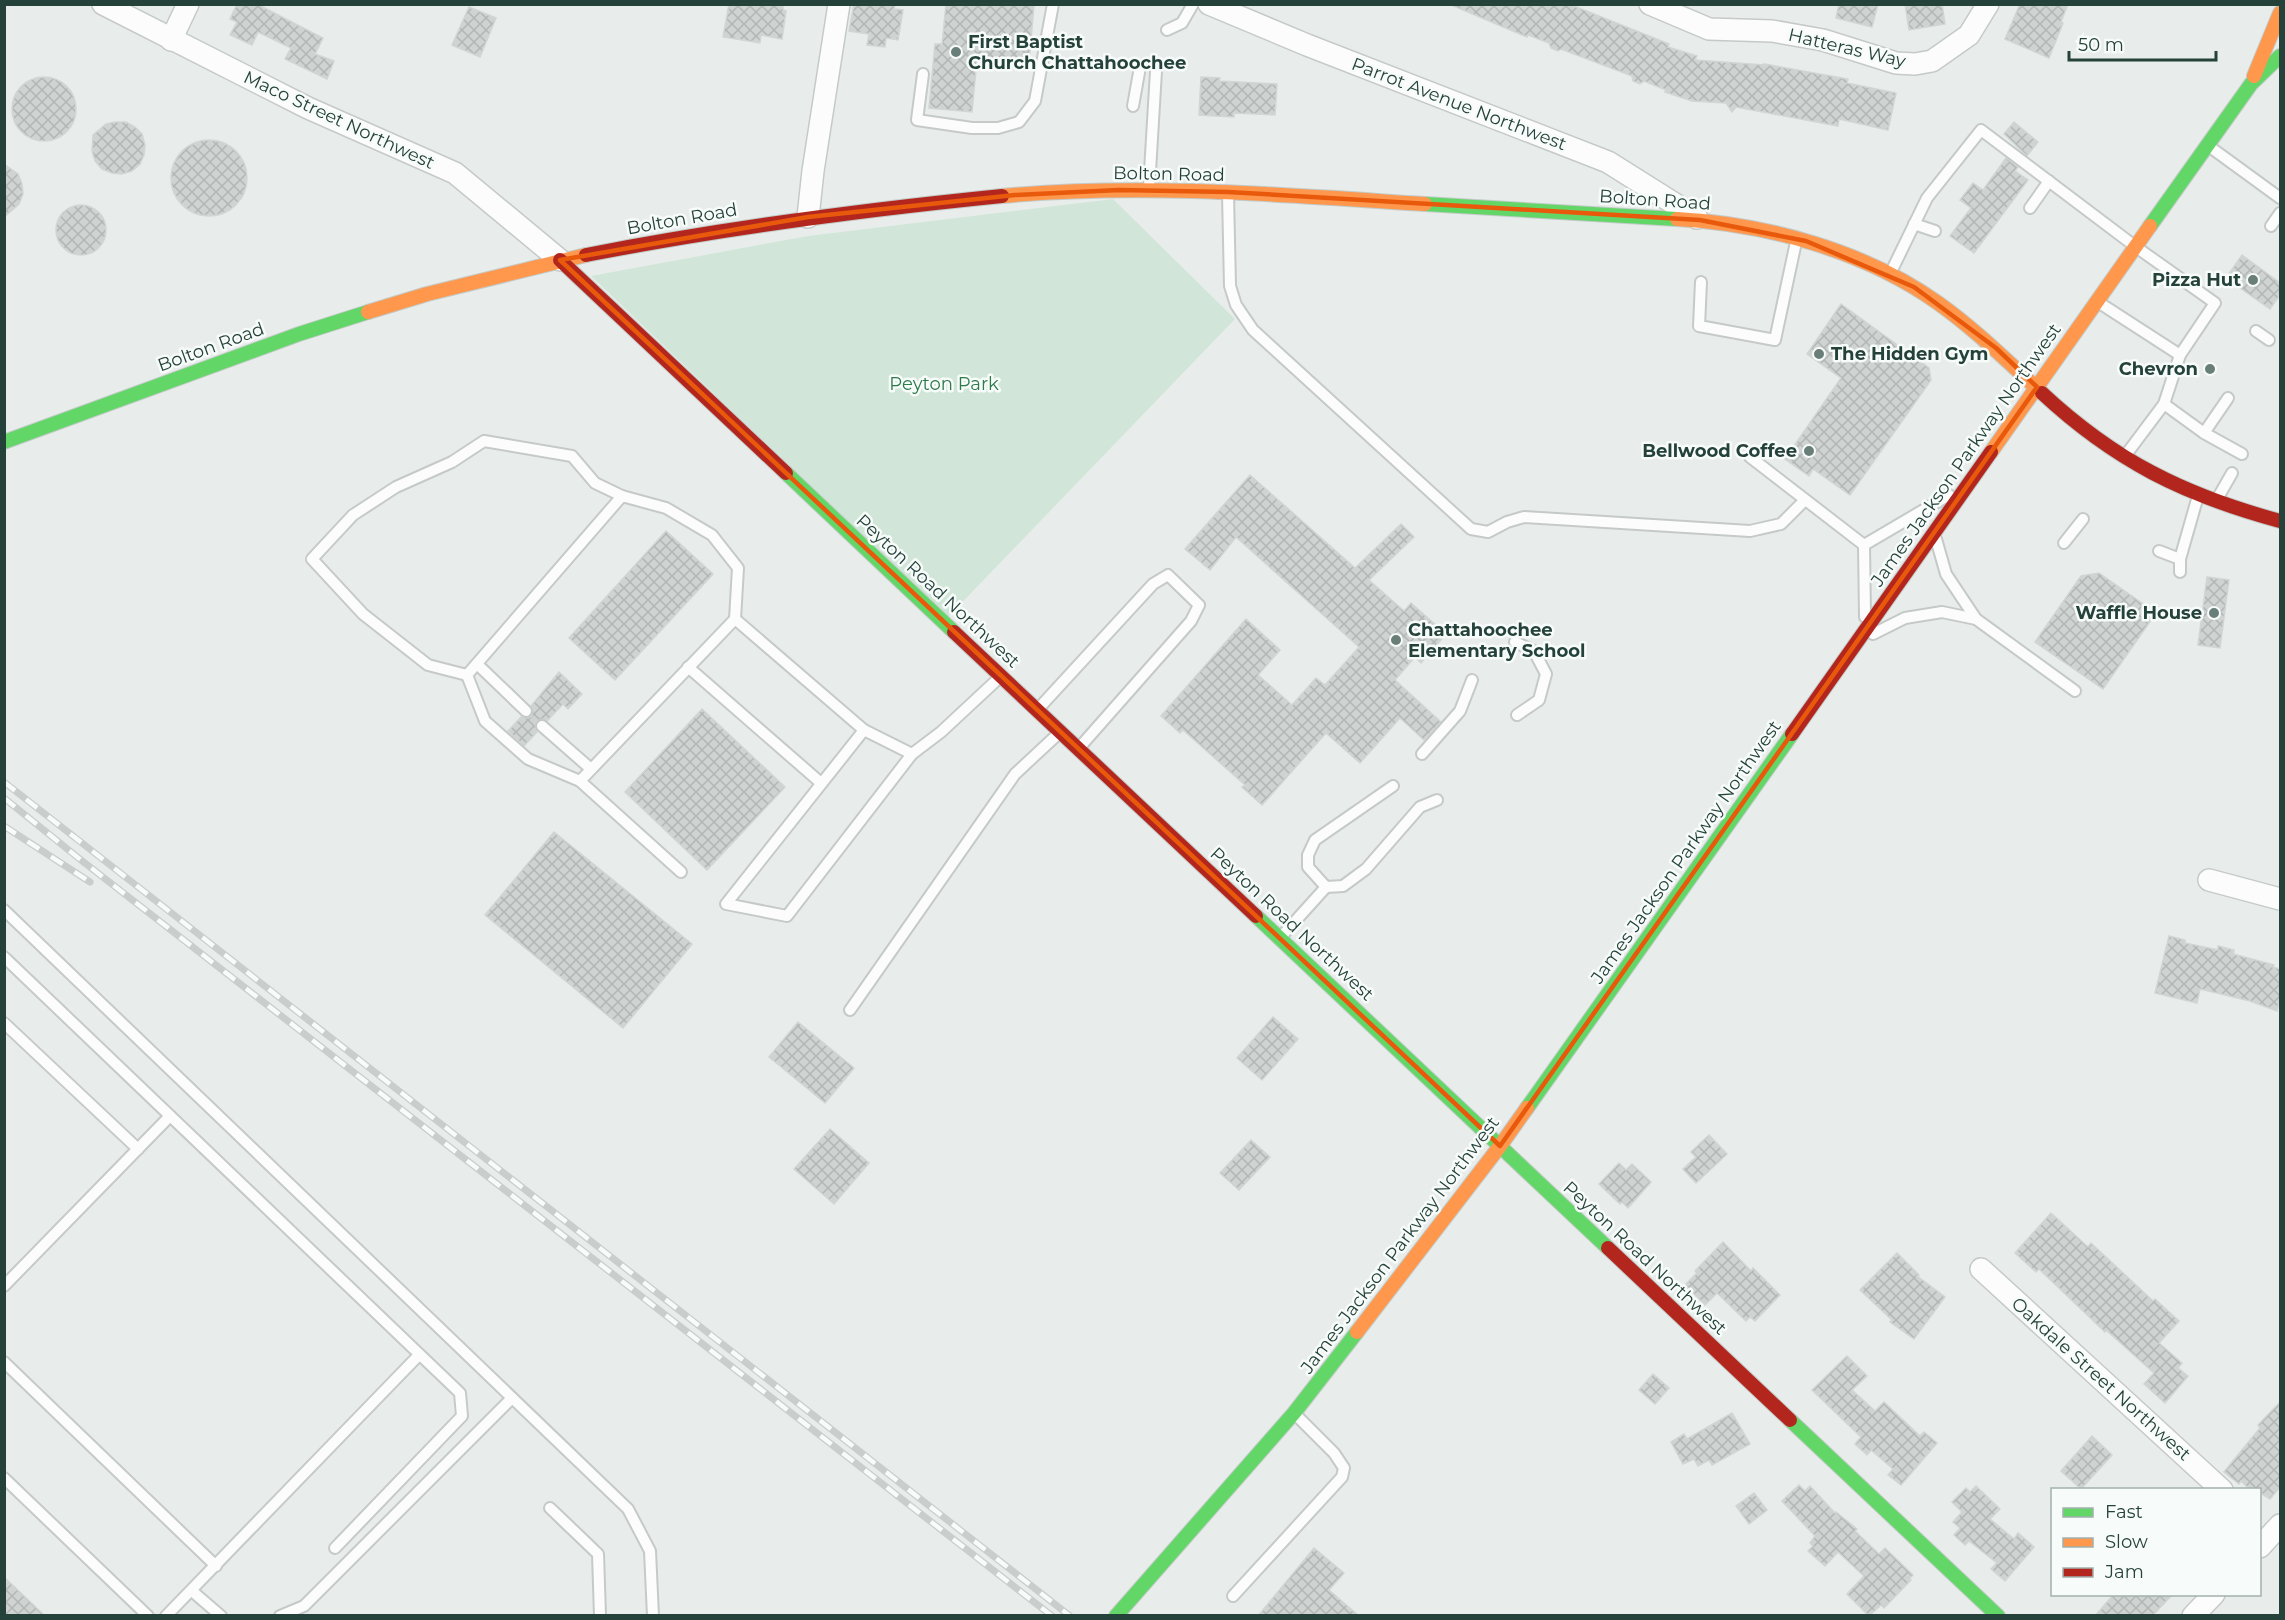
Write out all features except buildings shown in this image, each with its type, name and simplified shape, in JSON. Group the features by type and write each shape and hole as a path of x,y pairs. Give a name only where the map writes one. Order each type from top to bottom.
{"main road":[{"name":"James Jackson Parkway Northwest","path":"2251,84 2280,13"},
{"name":"James Jackson Parkway Northwest","path":"1116,1616 1294,1413 1500,1146 2251,84 2280,56"},
{"name":"Bolton Road","path":"4,442 299,334 427,294 560,260 682,236 808,217 910,205 1015,195 1149,191 1228,192 1700,220 1756,229 1797,239 1841,253 1914,287 1996,348 2075,423 2124,458 2155,476 2215,502 2277,517"},
{"name":"Peyton Road Northwest","path":"560,260 1998,1616"}],"street":[{"name":"Maco Street Northwest","path":"103,4 308,108 454,173 560,260"},
{"path":"171,40 188,4"},
{"path":"808,217 813,171 833,66 839,4"},
{"name":"Parrot Avenue Northwest","path":"1209,4 1307,45 1608,162 1700,220"},
{"name":"Hatteras Way","path":"1650,4 1709,29 1772,31 1813,38 1896,63 1915,64 1932,61 1969,35 1988,4"},
{"path":"2209,880 2280,899"},
{"name":"Oakdale Street Northwest","path":"1981,1269 2220,1488"},
{"path":"2193,1616 2212,1596"}],"lane":[{"path":"923,74 917,120 972,128 998,128 1018,122 1035,101 1053,4"},
{"path":"1167,30 1182,23 1193,4"},
{"path":"1133,106 1140,67"},
{"path":"1149,191 1156,72"},
{"path":"1890,275 1927,198 1981,130 2136,247 2215,303 2180,355 2164,404 2124,458"},
{"path":"2208,145 2280,198"},
{"path":"2030,208 2049,181"},
{"path":"1228,192 1230,286 1236,305 1253,330 1471,529 1488,532 1524,517 1750,531 1781,524 1805,500"},
{"path":"2271,226 2280,213"},
{"path":"1914,224 1935,231"},
{"path":"1701,282 1699,326 1775,340 1797,239"},
{"path":"2097,302 2180,355"},
{"path":"2256,331 2269,340"},
{"path":"2204,433 2228,398"},
{"path":"2164,404 2204,433 2242,454"},
{"path":"466,675 428,664 363,614 312,560 352,515 396,487 452,462 484,441 572,456 595,483 622,496 666,508 712,535 738,567 735,619 580,781"},
{"path":"1750,457 1864,545"},
{"path":"2215,502 2232,472"},
{"path":"1864,545 1968,484"},
{"path":"2180,572 2180,559 2198,495"},
{"path":"466,675 622,496"},
{"path":"2064,543 2082,519"},
{"path":"1934,532 1946,574 1976,619 2075,691"},
{"path":"1864,545 1866,629"},
{"path":"2159,551 2180,559"},
{"path":"1038,710 1153,585 1168,575 1199,604 1191,621 1079,748"},
{"path":"1857,642 1905,618 1942,612 1976,619"},
{"path":"735,619 864,730 912,754"},
{"path":"1515,642 1534,651 1546,674 1539,700 1517,715"},
{"path":"477,664 526,711"},
{"path":"688,667 821,783"},
{"path":"466,675 485,721 528,759 580,781 681,872"},
{"path":"864,730 726,904 787,916 912,754 941,732 1001,676"},
{"path":"1422,754 1460,711 1472,680"},
{"path":"542,726 591,769"},
{"path":"850,1010 1015,774 1060,732"},
{"path":"1326,887 1308,867 1308,855 1315,840 1393,786"},
{"path":"1280,939 1326,887 1343,886 1366,869 1420,807 1437,800"},
{"path":"4,910 627,1509 650,1551 653,1616"},
{"path":"4,957 460,1393 462,1416 335,1548"},
{"path":"4,1023 138,1149"},
{"path":"4,1286 170,1116"},
{"path":"166,1616 418,1355"},
{"path":"4,1362 216,1566"},
{"path":"280,1616 304,1606 512,1398"},
{"path":"1233,1596 1342,1477 1344,1468 1334,1453 1294,1413"},
{"path":"4,1478 148,1616"},
{"path":"550,1508 598,1554 600,1616"},
{"path":"192,1591 221,1616"}],"highlighted area":[{"path":"1119,190 1228,192 1700,220 1806,241 1914,287 1996,348 2037,387 1500,1146 560,260 808,217 1015,195"}],"green space":[{"name":"Peyton Park","path":"1113,199 1235,319 948,617 591,276 808,236"}],"railway":[{"path":"4,782 1070,1616"},
{"path":"4,798 1052,1616"},
{"path":"4,826 90,882"}],"traffic: fast":[{"path":"2150,226 2251,84 2280,56"},
{"path":"1425,204 1677,219"},
{"path":"4,442 299,334 368,312"},
{"path":"786,473 954,632"},
{"path":"1527,1108 1792,734"},
{"path":"1256,916 1608,1248"},
{"path":"1116,1616 1294,1413 1357,1332"},
{"path":"1790,1420 1998,1616"}],"traffic: slow":[{"path":"2254,76 2280,13"},
{"path":"1002,196 1055,192 1161,190 1425,204"},
{"path":"1677,219 1711,222 1780,234 1814,243 1879,269 1910,285 1952,313 1992,346 2042,393"},
{"path":"1991,452 2150,226"},
{"path":"368,312 427,294 586,255"},
{"path":"1357,1332 1527,1108"}],"traffic: jam":[{"path":"586,255 690,236 793,221 1002,196"},
{"path":"560,260 786,473"},
{"path":"2042,393 2096,438 2152,473 2213,500 2280,521"},
{"path":"1792,734 1991,452"},
{"path":"954,632 1256,916"},
{"path":"1608,1248 1790,1420"}],"place":[{"name":"First Baptist Church Chattahoochee","path":"956,52"},
{"name":"Pizza Hut","path":"2253,280"},
{"name":"The Hidden Gym","path":"1819,354"},
{"name":"Chevron","path":"2210,369"},
{"name":"Bellwood Coffee","path":"1809,451"},
{"name":"Waffle House","path":"2214,613"},
{"name":"Chattahoochee Elementary School","path":"1396,640"}]}
